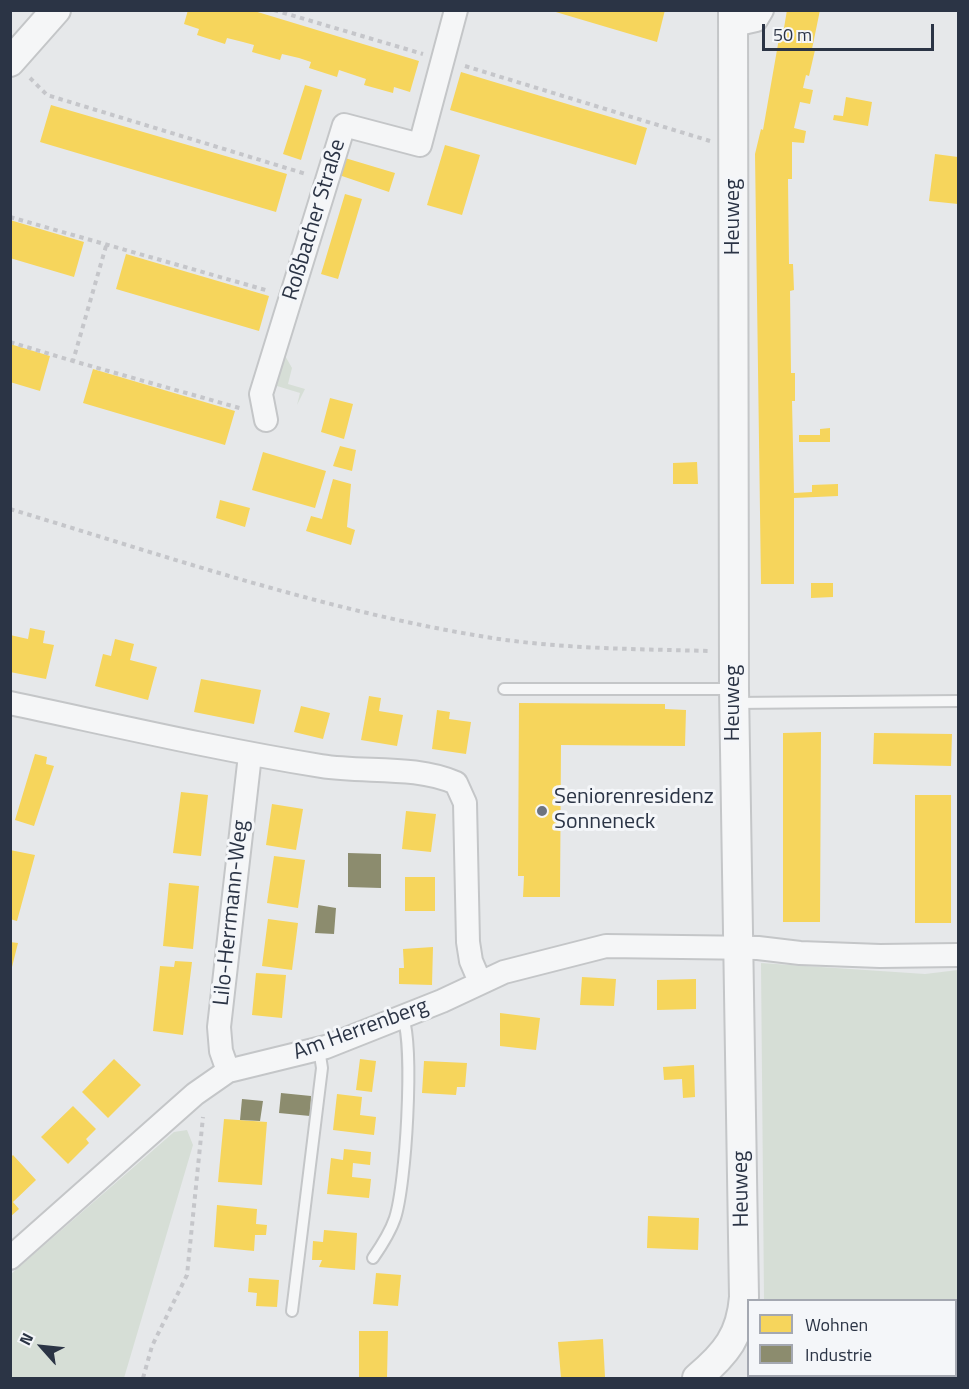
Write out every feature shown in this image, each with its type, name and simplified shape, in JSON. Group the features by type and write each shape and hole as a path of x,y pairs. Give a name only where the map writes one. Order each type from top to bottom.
{"street":[{"path":"11,61 56,10"},
{"name":"Roßbacher Straße","path":"265,418 261,394 344,125 420,145 456,10"},
{"path":"734,18 756,20 762,10"},
{"name":"Heuweg","path":"697,1378 731,1344 742,1319 734,696 734,18"},
{"path":"11,705 250,754 336,768 437,775 456,783 465,803 468,942 471,961 480,982"},
{"name":"Lilo-Herrmann-Weg","path":"228,1071 221,1051 219,1027 250,754"},
{"name":"Am Herrenberg","path":"10,1258 195,1094 228,1071 320,1049 403,1017 480,982 537,962 606,946 738,948 880,956 958,955"}],"lane":[{"path":"504,689 958,701"},
{"path":"373,1258 388,1237 399,1205 409,1059 403,1017"},
{"path":"292,1311 322,1068 320,1049"}],"path":[{"path":"274,10 734,148"},
{"path":"11,61 47,95 327,180"},
{"path":"10,216 106,246 291,298"},
{"path":"73,361 106,246"},
{"path":"10,342 265,418"},
{"path":"10,509 269,587 398,620 494,638 542,643 734,651"},
{"path":"143,1378 152,1346 187,1275 203,1132 204,1107 195,1094"}],"shaded area":[{"path":"284,354 292,368 288,384 305,389 297,405 300,393 277,386 273,397 270,393"},
{"path":"761,963 925,974 958,970 958,1378 839,1378 957,1377 957,1299 764,1299"},
{"path":"187,1130 193,1145 124,1378 11,1378 11,1274 174,1132"}],"building: Wohnen":[{"path":"188,10 251,10 419,61 410,92 394,87 393,93 364,85 366,79 339,70 337,77 309,68 311,62 299,58 282,54 280,60 252,52 254,45 227,38 225,44 197,35 199,29 184,24"},
{"path":"549,10 665,10 657,42"},
{"path":"787,10 820,10 812,49 815,50 809,76 806,75 803,88 813,90 810,104 800,102 794,128 806,131 804,143 792,142 792,179 788,179 789,264 793,264 794,290 790,291 791,373 795,373 795,401 792,401 794,493 812,492 812,485 838,484 838,496 794,498 794,584 761,584 755,154 761,129 763,130 781,27 784,28"},
{"path":"461,72 647,128 636,165 450,110"},
{"path":"305,85 322,90 301,160 283,154"},
{"path":"846,97 872,102 868,126 833,120 834,115 843,116"},
{"path":"51,105 287,174 276,212 40,142"},
{"path":"445,145 480,155 462,215 427,205"},
{"path":"935,154 958,157 958,204 929,201"},
{"path":"345,158 395,173 389,192 339,175"},
{"path":"345,194 362,199 338,279 321,274"},
{"path":"10,220 84,242 74,277 10,258"},
{"path":"126,254 269,296 259,331 116,289"},
{"path":"10,344 50,356 40,391 10,382"},
{"path":"93,369 235,411 225,445 83,403"},
{"path":"330,398 353,404 344,439 321,432"},
{"path":"830,428 830,442 799,442 799,435 820,435 820,429"},
{"path":"340,446 356,450 352,471 333,466"},
{"path":"263,452 326,471 315,508 252,490"},
{"path":"697,462 698,484 673,484 673,463"},
{"path":"333,479 351,484 347,527 355,530 351,545 306,531 311,516 322,519"},
{"path":"220,500 250,508 245,527 216,518"},
{"path":"811,583 833,583 833,597 811,598"},
{"path":"30,628 45,631 43,643 54,645 46,679 10,672 10,635 28,639"},
{"path":"115,639 134,644 130,660 157,667 148,700 95,686 103,654 111,656"},
{"path":"201,679 261,690 254,724 194,712"},
{"path":"369,696 381,698 379,711 403,715 397,746 361,740"},
{"name":"Seniorenresidenz Sonneneck","path":"519,703 665,704 665,709 686,710 685,746 561,745 560,897 523,897 524,876 518,876"},
{"path":"301,706 330,713 323,739 294,732"},
{"path":"437,710 450,712 449,719 471,722 466,754 432,749"},
{"path":"821,732 820,922 783,922 783,733"},
{"path":"874,733 952,734 951,766 873,764"},
{"path":"35,754 47,757 46,764 54,766 34,826 15,820"},
{"path":"181,792 208,795 201,856 173,853"},
{"path":"915,795 951,795 951,923 915,923"},
{"path":"272,804 303,809 296,850 266,845"},
{"path":"406,811 436,814 431,852 402,849"},
{"path":"10,850 35,855 17,921 10,919"},
{"path":"274,856 305,860 298,908 267,903"},
{"path":"405,877 435,877 435,911 405,911"},
{"path":"169,883 199,886 193,949 163,946"},
{"path":"268,919 298,923 292,970 262,966"},
{"path":"10,942 18,943 11,971 10,971"},
{"path":"433,947 432,985 399,984 399,968 404,968 403,949"},
{"path":"175,961 192,962 183,1035 153,1031 160,966 174,967"},
{"path":"256,973 286,975 282,1018 252,1015"},
{"path":"582,977 616,979 614,1006 580,1005"},
{"path":"696,979 696,1009 657,1010 657,980"},
{"path":"500,1013 540,1018 536,1050 500,1046"},
{"path":"114,1059 141,1085 108,1118 82,1092"},
{"path":"360,1059 376,1061 372,1092 356,1090"},
{"path":"424,1061 467,1063 465,1087 457,1087 456,1095 422,1093"},
{"path":"694,1065 695,1097 683,1098 682,1079 664,1080 663,1067"},
{"path":"337,1094 362,1097 360,1115 376,1117 374,1135 333,1130"},
{"path":"73,1106 96,1129 86,1139 89,1143 68,1164 41,1137"},
{"path":"224,1119 267,1122 262,1185 218,1182"},
{"path":"344,1149 371,1152 370,1165 353,1163 352,1177 371,1179 369,1198 327,1194 331,1158 343,1160"},
{"path":"13,1155 36,1180 13,1202 19,1209 10,1217 10,1158"},
{"path":"217,1205 257,1209 256,1224 267,1225 266,1235 255,1235 254,1251 214,1247"},
{"path":"648,1216 699,1218 698,1250 647,1248"},
{"path":"324,1230 357,1233 355,1270 319,1267 322,1260 312,1260 313,1241 323,1242"},
{"path":"376,1273 401,1275 398,1306 373,1304"},
{"path":"249,1278 279,1280 277,1307 256,1306 257,1293 248,1292"},
{"path":"359,1331 388,1331 387,1378 359,1378"},
{"path":"603,1339 605,1377 561,1378 558,1342"}],"building: Industrie":[{"path":"348,853 381,854 381,888 348,887"},
{"path":"318,905 336,908 334,934 315,933"},
{"path":"281,1093 311,1096 310,1116 279,1113"},
{"path":"242,1099 263,1101 260,1121 240,1120"}],"place":[{"name":"Seniorenresidenz Sonneneck","path":"542,811"}]}
